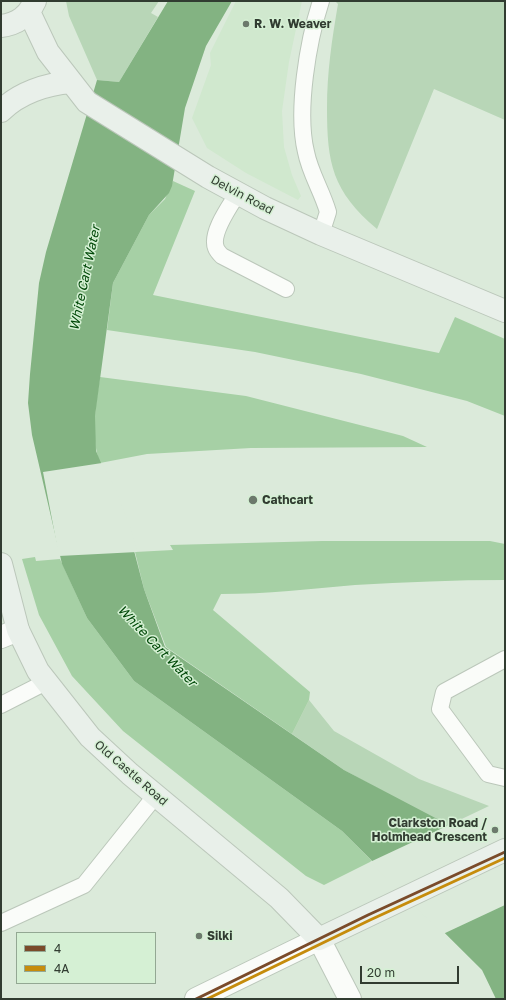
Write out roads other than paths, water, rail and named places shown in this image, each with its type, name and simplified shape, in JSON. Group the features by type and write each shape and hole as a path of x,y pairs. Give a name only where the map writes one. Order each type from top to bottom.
{"main road":[{"name":"Delvin Road","path":"32,7 48,52 87,102 238,194 321,234 505,311"},
{"path":"1,26 10,25 21,20 32,7"},
{"path":"1,111 8,104 35,90 52,83 71,82"},
{"name":"Old Castle Road","path":"1,564 10,634 90,737 156,795 279,898 319,939"},
{"path":"319,939 504,852"}],"street":[{"path":"196,999 319,939 350,999"}],"lane":[{"path":"321,1 309,55 302,119 305,151 328,212 321,234"},
{"path":"238,194 219,226 215,239 216,249 222,256 286,289"},
{"path":"505,659 444,692 440,708 488,774 505,778"},
{"path":"1,704 46,682"},
{"path":"1,923 84,885 156,795"}],"water":[{"name":"White Cart Water","path":"168,1 232,1 206,46 185,108 172,186 169,193 149,215 113,283 95,416 96,451 127,524 144,589 165,647 344,770 443,822 505,882 505,999 496,999 482,970 342,831 134,681 87,618 62,564 32,435 28,403 39,283 46,252 97,80 119,82"}],"place":[{"name":"R. W. Weaver","path":"246,24"},
{"name":"Cathcart","path":"253,500"},
{"name":"Clarkston Road / Holmhead Crescent","path":"495,830"},
{"name":"Silki","path":"199,936"}]}
